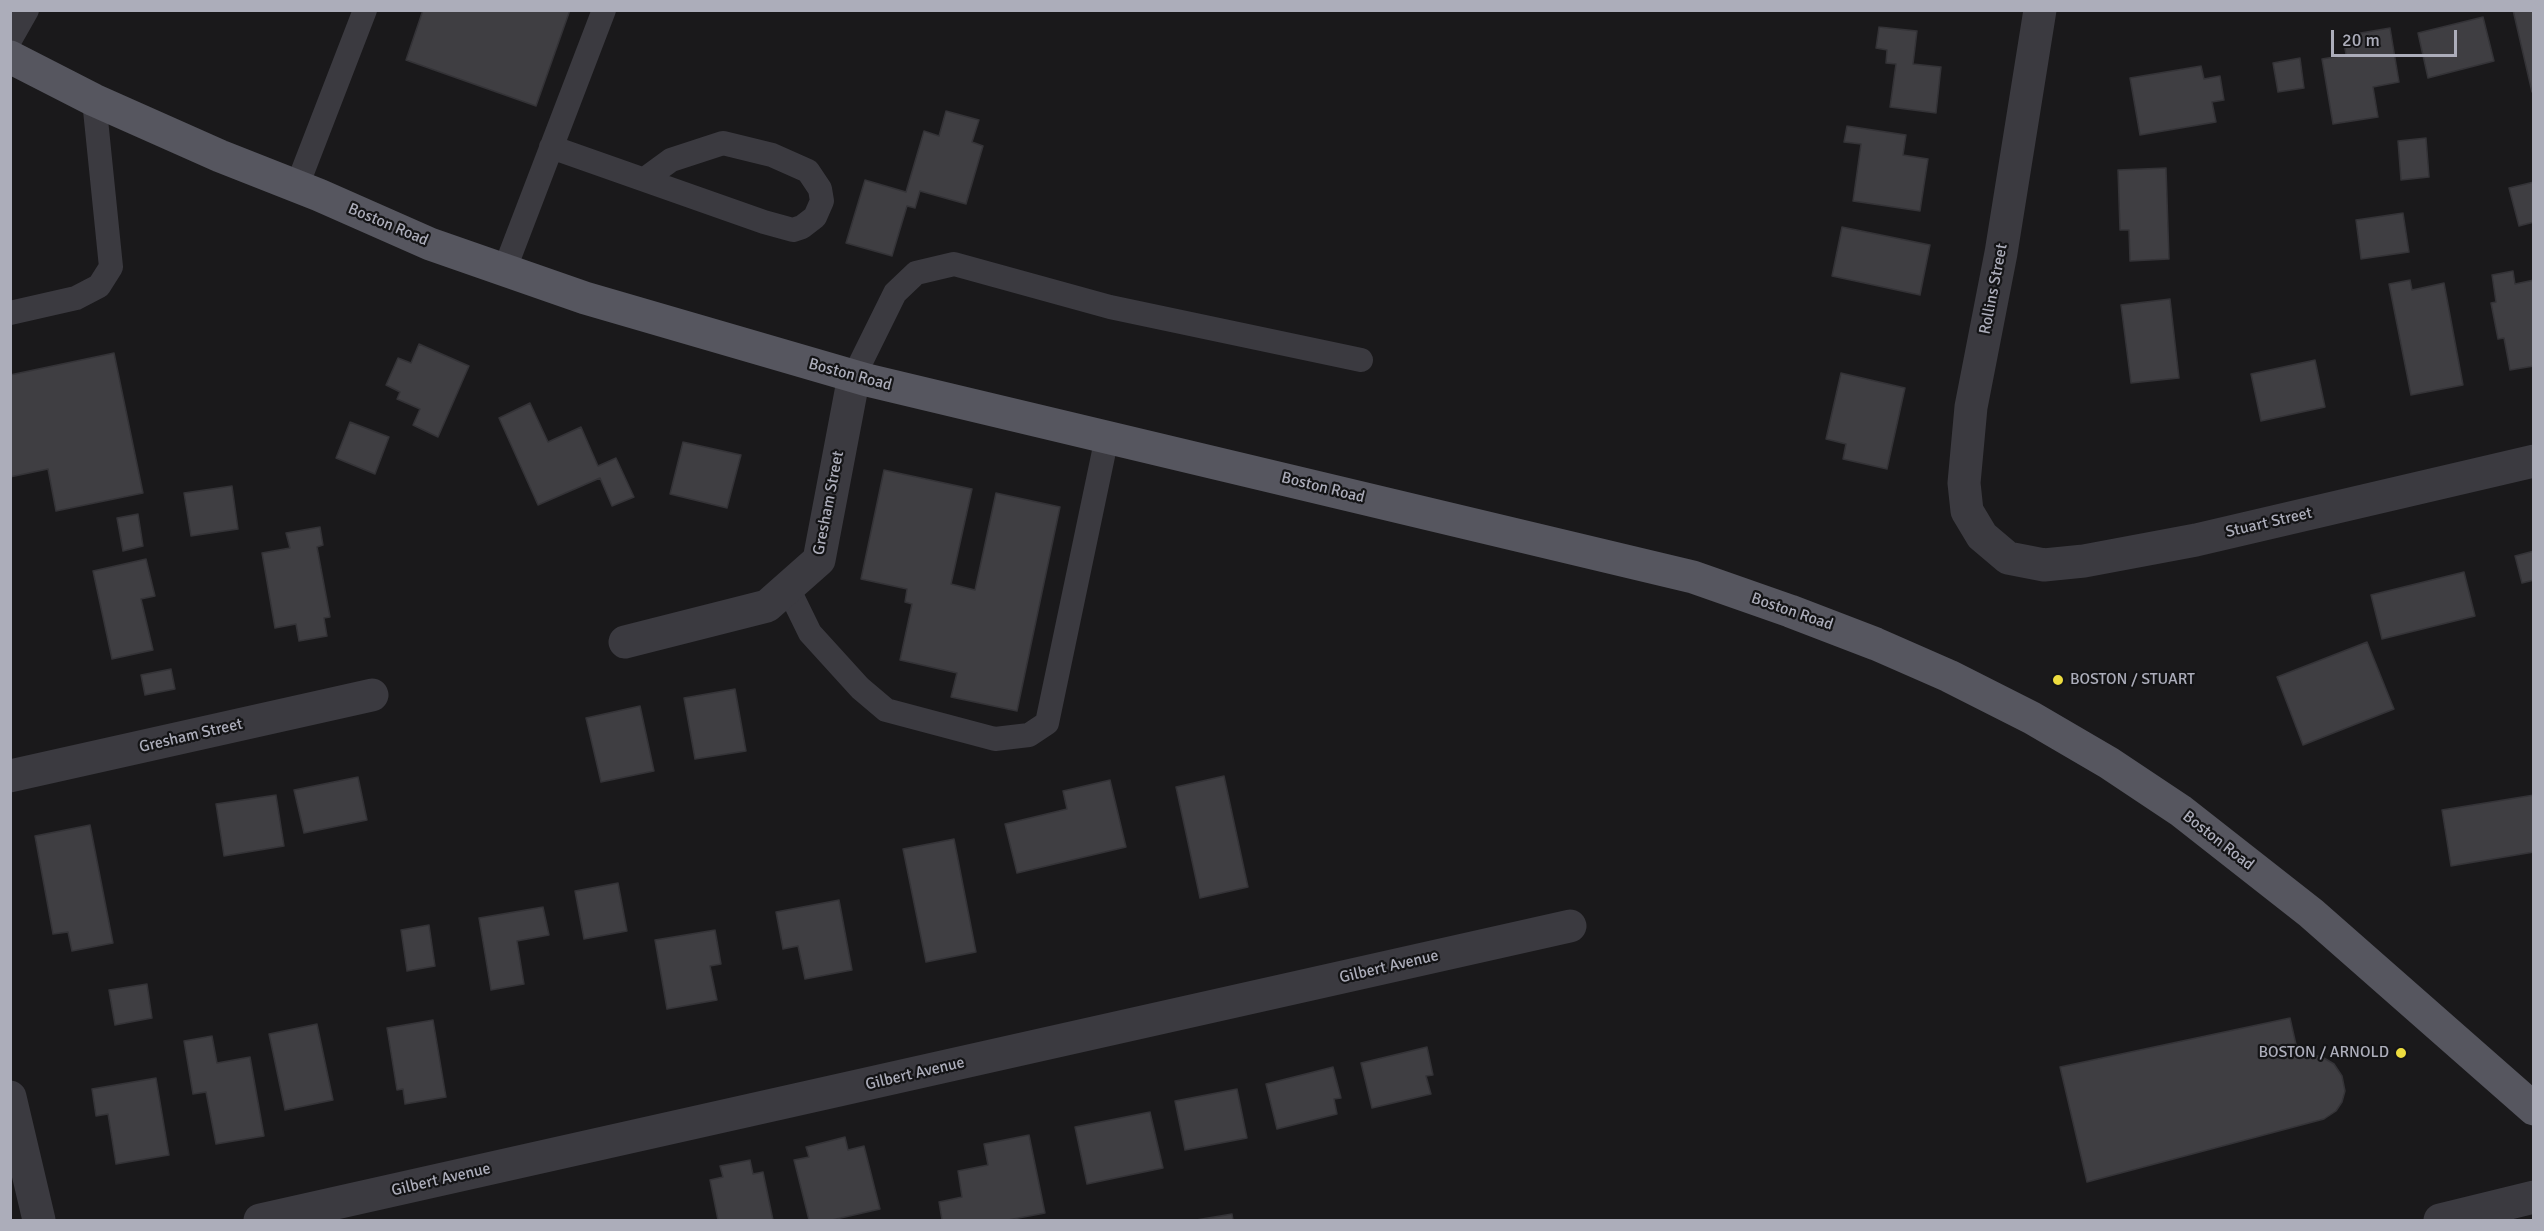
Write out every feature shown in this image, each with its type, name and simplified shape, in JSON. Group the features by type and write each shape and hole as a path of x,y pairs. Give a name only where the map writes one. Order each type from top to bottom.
{"main road":[{"name":"Boston Road","path":"10,57 94,100 210,152 297,186 430,243 504,271 629,312 854,376 1693,577 1839,629 1949,676 2072,740 2181,811 2311,913 2534,1109"}],"street":[{"name":"Rollins Street","path":"2003,554 1982,536 1967,511 1964,483 1971,407 2001,253 2040,10"},
{"name":"Gresham Street","path":"625,642 767,606 819,560 854,376"},
{"name":"Stuart Street","path":"2003,554 2008,558 2044,565 2084,561 2196,540 2534,461"},
{"name":"Gresham Street","path":"10,776 372,695"},
{"name":"Gilbert Avenue","path":"260,1221 1570,926"},
{"path":"10,1097 39,1221"},
{"path":"2440,1221 2534,1197"}],"lane":[{"path":"10,40 27,10"},
{"path":"297,186 365,10"},
{"path":"504,271 604,10"},
{"path":"10,313 76,298 99,286 111,267 94,100"},
{"path":"551,147 764,222 793,230 802,228 815,217 822,201 820,189 808,171 772,155 723,143 671,160 645,179"},
{"path":"854,376 895,293 916,273 954,264 1110,307 1361,360"},
{"path":"788,588 810,633 860,688 886,710 995,739 1029,735 1047,723 1107,436"}],"building":[{"path":"423,10 570,10 536,106 406,60"},
{"path":"2513,10 2534,10 2534,91 2532,92"},
{"path":"2483,17 2494,61 2428,78 2418,33"},
{"path":"1879,27 1917,31 1913,64 1941,67 1936,113 1890,107 1896,64 1886,63 1887,50 1876,48"},
{"path":"2390,28 2399,82 2373,87 2378,117 2333,124 2322,59 2346,55 2343,36"},
{"path":"2300,58 2304,88 2278,92 2273,63"},
{"path":"2201,66 2204,79 2220,76 2224,100 2212,102 2216,122 2140,135 2130,78"},
{"path":"946,111 979,120 972,142 983,146 966,204 920,191 915,208 907,206 892,256 846,243 865,180 906,192 924,131 939,136"},
{"path":"1847,126 1906,135 1903,155 1928,159 1920,211 1853,201 1861,144 1844,142"},
{"path":"2426,138 2429,177 2401,180 2398,141"},
{"path":"2166,168 2169,259 2130,261 2129,230 2120,230 2118,170"},
{"path":"2534,182 2534,222 2519,226 2509,188"},
{"path":"2403,213 2409,252 2361,259 2356,220"},
{"path":"1842,227 1930,245 1920,295 1832,276"},
{"path":"2513,271 2515,284 2534,280 2534,366 2510,370 2504,338 2498,339 2491,303 2496,302 2492,275"},
{"path":"2410,280 2412,290 2444,283 2463,385 2411,395 2389,284"},
{"path":"2170,299 2179,378 2131,383 2121,305"},
{"path":"419,344 469,366 438,437 413,425 420,409 397,399 400,392 386,385 398,358 411,363"},
{"path":"114,353 143,493 56,511 48,469 10,477 10,375"},
{"path":"2315,360 2325,407 2261,421 2251,374"},
{"path":"1841,373 1905,388 1887,469 1843,459 1846,444 1826,439"},
{"path":"530,403 548,442 581,427 598,466 616,458 634,497 612,506 600,478 538,505 499,418"},
{"path":"350,422 389,437 375,474 336,458"},
{"path":"683,442 741,455 727,508 670,494"},
{"path":"884,470 972,489 951,584 975,590 996,493 1060,507 1017,711 951,697 957,673 900,660 912,604 905,602 907,589 861,579"},
{"path":"232,486 238,529 191,536 184,493"},
{"path":"138,514 143,546 123,551 117,518"},
{"path":"320,527 323,545 317,547 330,617 324,618 327,636 299,641 296,624 275,628 262,553 290,548 286,533"},
{"path":"2534,551 2534,580 2522,583 2515,556"},
{"path":"146,559 155,596 141,599 153,650 112,659 93,571"},
{"path":"2464,572 2475,616 2382,639 2371,595"},
{"path":"2367,642 2394,709 2303,745 2277,677"},
{"path":"171,669 175,689 145,695 141,675"},
{"path":"735,689 746,751 695,759 684,698"},
{"path":"640,706 654,771 601,782 586,718"},
{"path":"1224,776 1248,887 1200,898 1176,787"},
{"path":"358,777 367,820 304,833 294,790"},
{"path":"1110,780 1126,847 1017,873 1005,824 1067,809 1063,791"},
{"path":"276,795 284,846 224,856 216,804"},
{"path":"2534,795 2534,852 2451,866 2442,810"},
{"path":"90,825 113,943 72,951 68,932 53,934 35,836"},
{"path":"954,839 976,952 926,962 903,849"},
{"path":"618,883 627,931 584,939 575,891"},
{"path":"839,900 852,970 805,979 798,946 783,949 776,912"},
{"path":"543,907 549,935 517,941 524,984 491,990 479,918"},
{"path":"429,925 435,966 407,971 401,930"},
{"path":"715,930 721,964 710,966 717,1000 667,1009 655,940"},
{"path":"147,984 152,1018 115,1025 109,990"},
{"path":"2290,1018 2299,1058 2314,1055 2324,1058 2334,1064 2342,1076 2345,1091 2336,1111 2324,1119 2087,1182 2060,1067"},
{"path":"433,1020 446,1097 405,1104 403,1089 397,1090 387,1028"},
{"path":"317,1024 333,1100 285,1110 269,1034"},
{"path":"212,1036 217,1063 250,1057 264,1136 216,1144 206,1092 193,1094 184,1041"},
{"path":"1427,1047 1433,1075 1426,1076 1431,1094 1372,1108 1361,1063"},
{"path":"1333,1067 1341,1098 1334,1099 1337,1114 1277,1129 1266,1084"},
{"path":"156,1078 169,1155 116,1164 108,1114 96,1116 92,1089"},
{"path":"1237,1089 1247,1138 1185,1150 1175,1101"},
{"path":"1150,1112 1163,1168 1087,1184 1075,1127"},
{"path":"1029,1135 1045,1213 1008,1220 942,1220 939,1202 962,1197 958,1171 988,1165 984,1144"},
{"path":"845,1137 848,1150 864,1146 880,1209 832,1220 809,1220 794,1160 809,1157 806,1147"},
{"path":"750,1160 753,1174 763,1172 773,1220 718,1220 710,1180 723,1177 720,1166"},
{"path":"1232,1214 1233,1220 1196,1220"}],"place":[{"name":"BOSTON / STUART","path":"2058,680"},
{"name":"BOSTON / ARNOLD","path":"2401,1053"}]}
